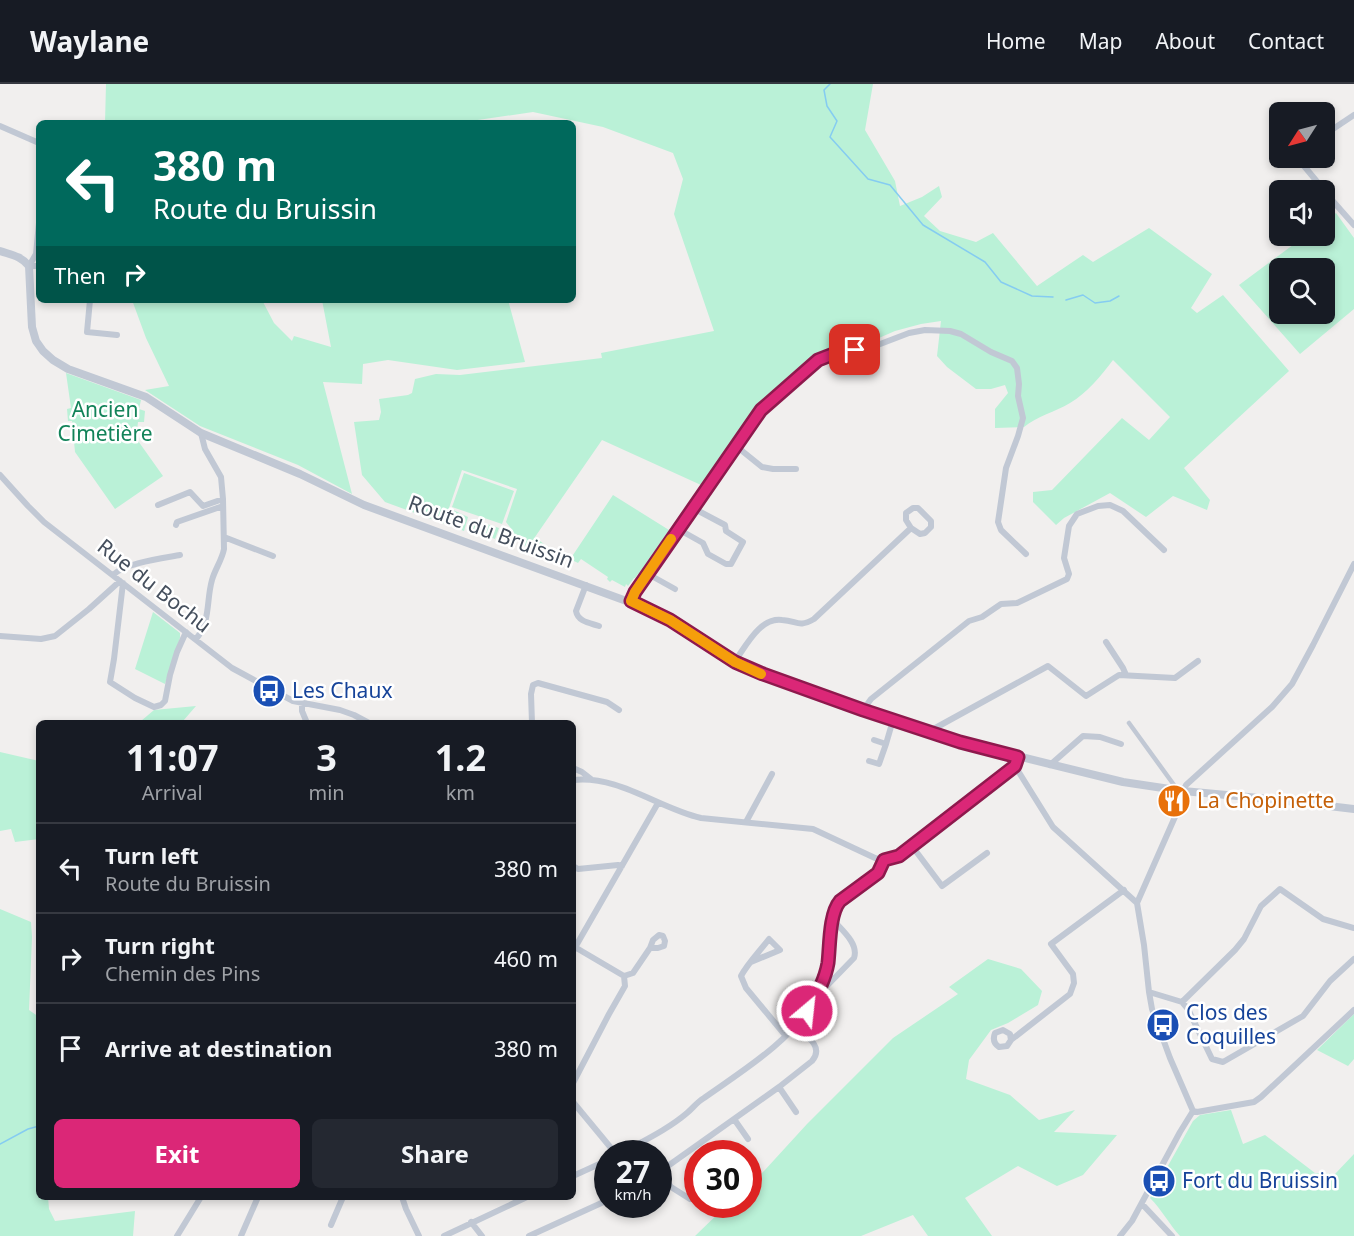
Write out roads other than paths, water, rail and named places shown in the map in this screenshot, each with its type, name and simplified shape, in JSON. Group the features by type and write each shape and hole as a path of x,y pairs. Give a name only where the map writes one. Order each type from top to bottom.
{"street":[{"path":"1335,128 1354,115"},
{"path":"0,126 36,142"},
{"path":"1305,168 1315,180"},
{"path":"1335,203 1354,225"},
{"path":"0,251 17,256 29,266"},
{"path":"29,266 36,254"},
{"path":"29,266 36,266"},
{"name":"Route du Bruissin","path":"29,266 32,327 36,341 53,360 68,369 146,397 201,433 300,474 364,505 631,601 670,620 735,662 763,674 960,742 1123,782 1174,790 1354,809"},
{"path":"90,303 87,332 117,335"},
{"path":"631,601 761,410 818,360 836,353 875,346 909,333 925,330 938,329 961,334 991,352 1012,361 1017,368 1018,396 1023,418 1006,468 998,522 1001,530 1026,554"},
{"path":"196,639 206,623 212,579 223,556 224,537 221,477 205,449 201,433"},
{"path":"736,446 762,467 773,470 796,469"},
{"name":"Rue du Bochu","path":"0,475 44,522 232,668 290,700 340,710 364,720"},
{"path":"158,505 190,492 203,506 223,503"},
{"path":"176,525 177,522 223,503"},
{"path":"863,710 871,699 969,621 982,617 1001,604 1017,603 1067,579 1069,574 1064,558 1069,526 1077,514 1098,506 1110,505 1123,511 1164,550"},
{"path":"678,529 703,543 708,554 726,564 731,564 743,542 726,531 725,525 693,508"},
{"path":"913,508 918,508 931,521 931,527 925,533 920,534 911,528 906,520 906,513 913,508"},
{"path":"735,662 762,625 782,619 798,624 806,624 814,620 911,528"},
{"path":"224,537 273,556"},
{"path":"113,575 116,571 142,562 180,555"},
{"path":"1193,1111 1152,1009 1137,903 1182,801 1186,785 1272,707 1292,684 1354,564"},
{"path":"648,574 675,589"},
{"path":"122,582 110,682 154,707 161,705 165,701 170,675 186,632"},
{"path":"0,636 41,639 55,636 122,582"},
{"path":"586,585 576,611 577,616 580,620 599,626"},
{"path":"1106,642 1126,675"},
{"path":"928,732 1048,666 1086,696 1119,675 1175,678 1198,661"},
{"path":"532,720 531,694 533,686 538,683 607,702 619,710"},
{"path":"302,704 306,720"},
{"path":"869,761 879,764 893,720"},
{"path":"1129,723 1174,785 1174,790"},
{"path":"1050,765 1083,736 1100,737 1121,744"},
{"path":"874,740 886,744"},
{"path":"576,780 592,779 621,786 688,815 701,818 813,829 874,858 884,860 899,856 1015,766 1018,757"},
{"path":"1015,766 1053,827 1137,903"},
{"path":"576,769 592,779"},
{"path":"746,822 772,774"},
{"path":"576,945 658,803"},
{"path":"912,846 942,886 987,853"},
{"path":"816,997 827,966 836,906 878,873 884,860"},
{"path":"576,868 622,866"},
{"path":"1182,1002 1235,950 1244,939 1261,906 1280,889 1323,919 1354,928"},
{"path":"1011,1040 1070,994 1074,983 1072,974 1051,944 1124,890"},
{"path":"645,1140 686,1113 697,1102 770,1051 807,1011 816,997 854,958 856,949 833,920"},
{"path":"576,949 624,976 633,973 650,948"},
{"path":"1149,992 1182,1002 1188,1009 1212,1059 1223,1062 1303,1016 1330,981 1354,959"},
{"path":"752,962 741,976 746,988 785,1035"},
{"path":"827,966 842,971"},
{"path":"576,1077 625,986 624,976"},
{"path":"1193,1111 1254,1102 1262,1097 1354,1010"},
{"path":"672,1163 813,1061 818,1050 815,1043 794,1026"},
{"path":"778,1087 796,1112"},
{"path":"576,1105 606,1140"},
{"path":"1120,1236 1142,1204 1193,1111"},
{"path":"734,1119 748,1138"},
{"path":"576,1175 594,1166"},
{"path":"177,1236 199,1200"},
{"path":"241,1236 257,1200"},
{"path":"331,1225 342,1200"},
{"path":"403,1200 419,1236"},
{"path":"444,1236 520,1200"},
{"path":"1142,1204 1172,1236"},
{"path":"529,1236 594,1206"},
{"path":"471,1222 482,1236"}],"waterway":[{"path":"830,84 824,90 827,106 837,121 830,137 868,179 890,185 923,225 985,262 1001,282 1032,296 1053,297"},
{"path":"1066,300 1083,295 1095,303 1110,301 1119,296"},
{"path":"0,1144 36,1127"}],"place":[{"name":"Les Chaux","path":"269,691"},
{"name":"La Chopinette","path":"1174,801"},
{"name":"Clos des Coquilles","path":"1163,1025"},
{"name":"Fort du Bruissin","path":"1159,1181"}],"park label":[{"name":"Ancien Cimetière","path":"105,422"}]}
